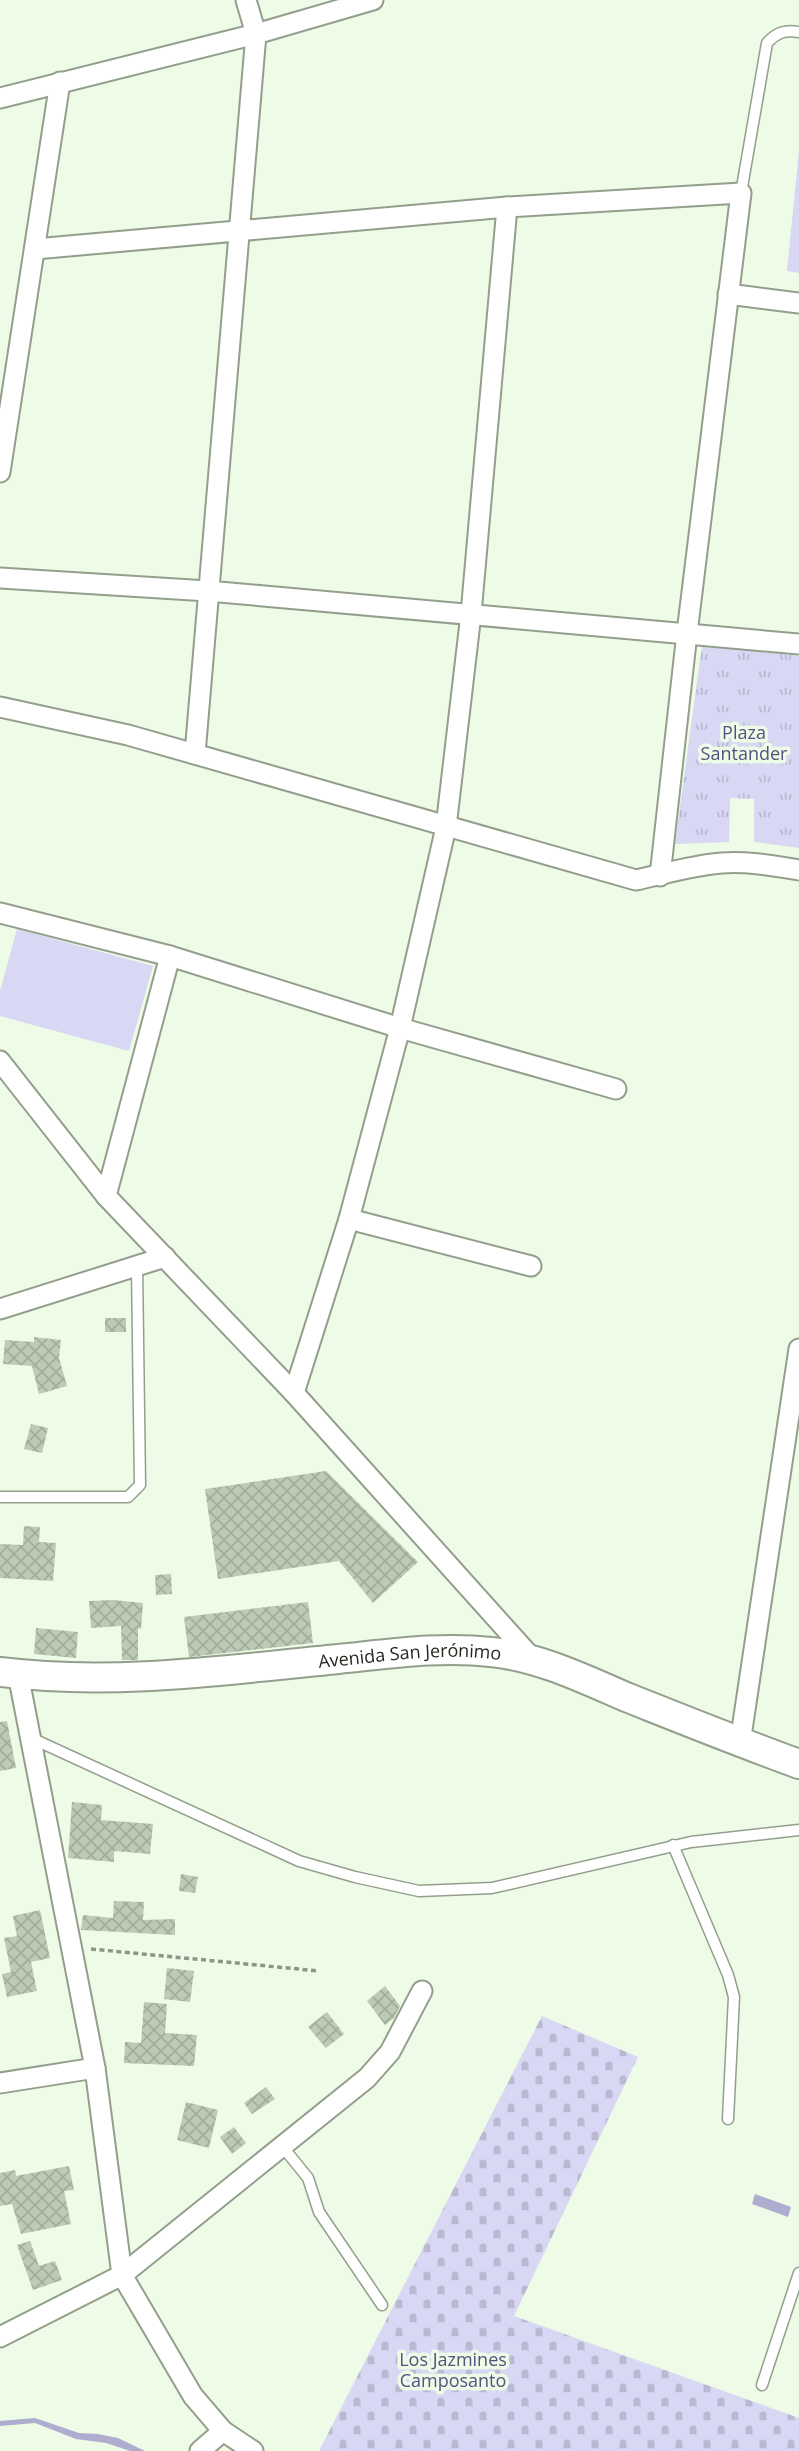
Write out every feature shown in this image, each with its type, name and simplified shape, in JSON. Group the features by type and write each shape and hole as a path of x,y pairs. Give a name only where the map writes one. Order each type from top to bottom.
{"street":[{"path":"195,754 256,34 246,0"},
{"path":"0,98 256,34 373,0"},
{"path":"0,472 5,392 19,356 60,82"},
{"path":"35,249 507,206 741,193 660,876"},
{"path":"294,1393 349,1219 400,1028 446,827 471,614 507,206"},
{"path":"728,294 799,303"},
{"path":"0,368 19,356"},
{"path":"0,578 208,592 799,644"},
{"path":"0,707 128,735 621,877 636,880 681,869 723,863 761,864 799,870"},
{"path":"0,913 170,956 400,1028 615,1089"},
{"path":"106,1196 170,956"},
{"path":"0,1061 106,1196 294,1393 531,1657"},
{"path":"349,1219 531,1266"},
{"path":"0,1309 165,1257"},
{"path":"740,1743 799,1349"},
{"name":"Avenida San Jerónimo","path":"9,1673 84,1678 203,1671 439,1649 490,1652 531,1657 740,1743 799,1764"},
{"path":"9,1673 30,1737 95,2068 121,2275 193,2396 223,2431 253,2451"},
{"path":"0,2337 121,2275 282,2146 375,2069 390,2052 422,1991"},
{"path":"0,2083 95,2068"},
{"path":"200,2451 223,2431"}],"lane":[{"path":"741,193 767,43 775,34 786,30 799,32"},
{"path":"0,1497 128,1497 140,1485 137,1267"},
{"path":"30,1737 299,1861 419,1891 492,1888 673,1845 799,1830"},
{"path":"673,1845 728,1975 734,1997 728,2119"},
{"path":"282,2146 308,2178 319,2212 382,2305"},
{"path":"762,2385 799,2273"}],"path":[{"path":"71,1947 319,1971"}],"green space":[{"path":"799,150 799,273 787,271"},
{"name":"Plaza Santander","path":"702,645 799,656 799,848 754,842 754,799 730,798 729,842 675,844"},
{"path":"17,929 153,966 129,1051 0,1016 0,991"},
{"name":"Los Jazmines Camposanto","path":"542,2016 638,2057 514,2316 799,2418 799,2451 319,2451"}],"shaded area":[{"path":"755,2194 791,2207 788,2217 752,2204"},
{"path":"35,2418 79,2433 118,2438 145,2451 130,2451 106,2443 76,2439 35,2423 0,2426 0,2421"}],"building":[{"path":"105,1318 126,1318 126,1332 105,1332"},
{"path":"34,1337 61,1340 59,1358 67,1386 39,1394 32,1366 3,1364 5,1340 34,1342"},
{"path":"31,1424 48,1428 42,1453 24,1449"},
{"path":"326,1471 418,1562 373,1603 339,1561 218,1579 205,1489"},
{"path":"24,1526 40,1527 39,1542 56,1543 53,1581 0,1578 0,1544 23,1545"},
{"path":"171,1574 172,1594 156,1595 155,1575"},
{"path":"89,1601 143,1603 141,1629 138,1628 138,1660 122,1660 121,1626 91,1628"},
{"path":"308,1602 313,1643 189,1657 184,1617"},
{"path":"36,1628 78,1632 76,1658 34,1654"},
{"path":"7,1721 16,1768 0,1771 0,1722"},
{"path":"72,1802 102,1805 101,1820 153,1824 150,1854 114,1851 114,1862 68,1858"},
{"path":"181,1874 198,1877 195,1893 179,1891"},
{"path":"114,1901 144,1902 143,1920 175,1919 175,1935 81,1930 83,1915 113,1918"},
{"path":"40,1910 50,1958 31,1962 37,1991 7,1997 2,1974 11,1972 4,1938 17,1936 13,1916"},
{"path":"167,1968 194,1971 190,2002 164,1999"},
{"path":"385,1986 400,2006 394,2018 385,2025 367,2001"},
{"path":"144,2002 167,2004 165,2033 197,2035 194,2066 124,2063 125,2042 141,2043"},
{"path":"327,2012 344,2034 326,2048 308,2027"},
{"path":"266,2087 275,2099 252,2114 244,2103"},
{"path":"186,2102 218,2110 209,2148 177,2140"},
{"path":"234,2127 246,2143 232,2154 220,2137"},
{"path":"69,2166 74,2190 64,2191 71,2224 21,2234 12,2204 0,2206 0,2173 15,2170 16,2176"},
{"path":"30,2241 39,2266 55,2261 62,2280 33,2290 17,2245"}]}
